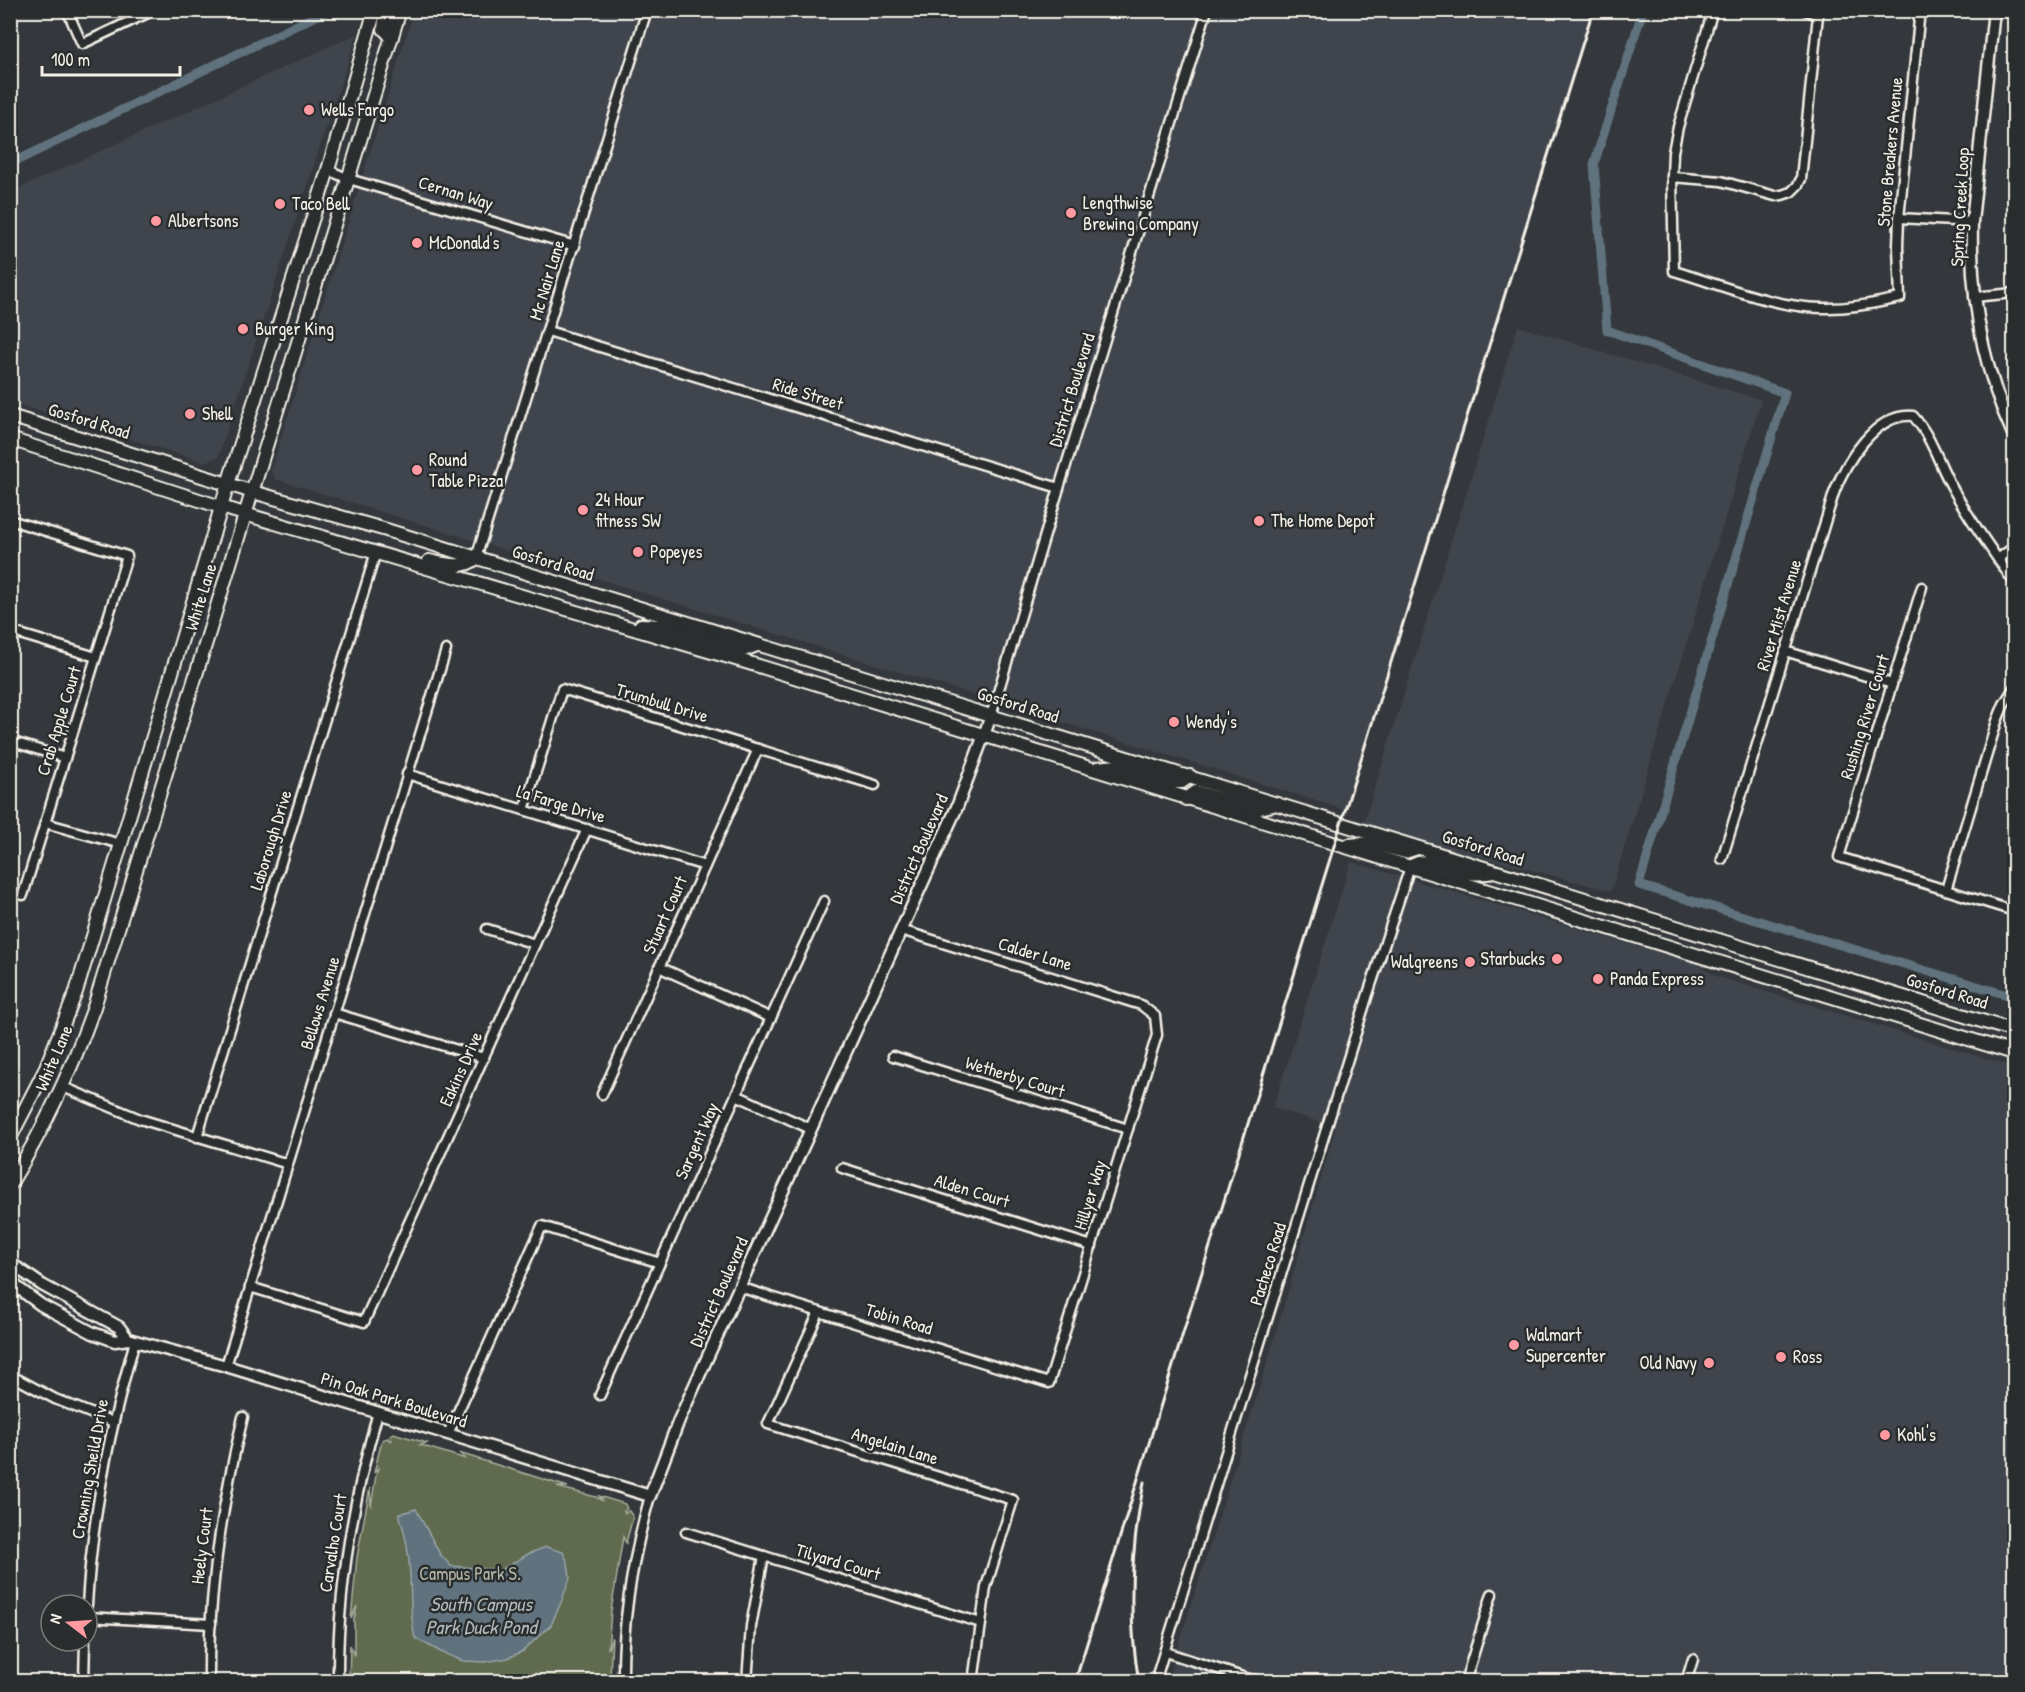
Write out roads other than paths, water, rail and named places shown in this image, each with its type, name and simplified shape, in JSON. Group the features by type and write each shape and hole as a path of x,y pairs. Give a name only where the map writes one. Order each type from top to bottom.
{"main road":[{"name":"White Lane","path":"10,1184 34,1144 63,1087 98,996 392,37 386,15"},
{"name":"White Lane","path":"10,1138 44,1072 76,992 228,484 328,170 386,15"},
{"name":"Gosford Road","path":"10,416 2014,1030"},
{"path":"10,423 71,434"},
{"path":"10,439 246,515 985,735 2014,1053"},
{"path":"389,556 457,565 469,564 476,558"},
{"path":"618,624 660,626 744,650 757,645"},
{"path":"1089,769 1117,766 1172,782 1182,782 1190,776"},
{"path":"1186,799 1196,792 1256,809 1278,804"},
{"path":"1342,846 1370,843 1405,852 1420,848"},
{"path":"1410,867 1417,862 1430,861 1471,873 1498,872"}],"street":[{"path":"67,10 82,44 154,10"},
{"name":"Mc Nair Lane","path":"476,558 647,10"},
{"name":"District Boulevard","path":"623,1682 625,1622 629,1589 650,1496 679,1420 957,807 985,735 1207,10"},
{"path":"1713,10 1678,127 1673,152 1672,177 1721,181 1775,196 1791,192 1800,179 1818,15 1805,10"},
{"name":"Stone Breakers Avenue","path":"1672,177 1674,271 1774,302 1796,306 1844,307 1900,297 1899,218 1920,10"},
{"name":"Spring Creek Loop","path":"1994,10 1972,222 1971,253 1974,297 1985,356 1996,392 2014,436"},
{"name":"Cernan Way","path":"328,170 349,179 575,246"},
{"path":"1899,218 1972,222"},
{"path":"1974,297 2014,292"},
{"name":"Ride Street","path":"548,331 1059,488"},
{"name":"River Mist Avenue","path":"1722,859 1840,476 1859,447 1872,434 1902,415 1913,416 1924,429 1941,467 1965,510 1998,559"},
{"name":"Crab Apple Court","path":"10,520 127,556 23,895"},
{"path":"2014,547 1998,559 2014,582"},
{"name":"Laborough Drive","path":"197,1137 376,552"},
{"name":"Rushing River Court","path":"1922,587 1839,857 1946,890"},
{"path":"10,631 96,657"},
{"name":"Bellows Avenue","path":"226,1366 446,650"},
{"path":"1785,651 1892,684"},
{"path":"2014,688 1997,720 1946,890 2014,911"},
{"name":"Trumbull Drive","path":"524,810 562,689 875,785"},
{"path":"10,741 65,758"},
{"name":"Stuart Court","path":"602,1094 758,749"},
{"name":"La Farge Drive","path":"407,774 705,866"},
{"path":"45,822 121,844"},
{"name":"Eakins Drive","path":"250,1287 364,1322 587,830"},
{"name":"Pacheco Road","path":"1158,1672 1368,994 1410,867"},
{"name":"Sargent Way","path":"600,1395 824,901"},
{"path":"487,929 535,944"},
{"name":"Calder Lane","path":"901,930 1141,1005 1155,1016"},
{"path":"659,968 771,1018"},
{"path":"334,1012 484,1058"},
{"name":"Hillyer Way","path":"1049,1383 1157,1035 1155,1016"},
{"name":"Wetherby Court","path":"893,1056 1128,1129"},
{"path":"63,1087 123,1113 288,1164"},
{"path":"736,1095 811,1129"},
{"name":"Alden Court","path":"842,1168 1092,1246"},
{"path":"448,1434 542,1227 660,1263"},
{"name":"Pin Oak Park Boulevard","path":"10,1263 42,1285 119,1327 131,1340"},
{"name":"Pin Oak Park Boulevard","path":"10,1282 41,1305 93,1333 115,1341 131,1340 226,1366 650,1496"},
{"name":"Tobin Road","path":"739,1287 1049,1383"},
{"name":"Angelain Lane","path":"819,1312 768,1424 1013,1500 986,1587 981,1623"},
{"name":"Crowning Sheild Drive","path":"88,1593 96,1515 131,1340"},
{"path":"10,1375 55,1399 113,1422"},
{"name":"Carvalho Court","path":"338,1682 339,1625 348,1545 356,1498 378,1412"},
{"name":"Heely Court","path":"209,1682 217,1551 222,1515 243,1417"},
{"name":"Tilyard Court","path":"686,1532 981,1623"},
{"path":"747,1682 751,1626 764,1556"},
{"path":"1465,1682 1492,1594"},
{"path":"99,1618 211,1624"},
{"path":"973,1682 981,1623"},
{"path":"1164,1652 1249,1679 1271,1682"},
{"path":"84,1682 85,1653"},
{"path":"1686,1682 1693,1659"}],"water":[{"name":"South Campus Park Duck Pond","path":"416,1509 440,1554 451,1566 501,1570 530,1553 546,1547 563,1552 568,1563 570,1578 551,1625 523,1651 508,1658 485,1662 463,1661 415,1638 411,1614 408,1552 399,1514"}],"waterway":[{"path":"10,164 328,10"},
{"path":"1643,10 1594,164 1607,330 1785,393 1639,885 2014,997"}],"railway":[{"path":"1075,1682 1593,10"},
{"path":"1139,1682 1133,1632 1132,1582 1136,1532 1144,1482"}],"place":[{"name":"Wells Fargo","path":"309,110"},
{"name":"Taco Bell","path":"280,204"},
{"name":"Lengthwise Brewing Company","path":"1071,213"},
{"name":"Albertsons","path":"156,221"},
{"name":"McDonald's","path":"417,243"},
{"name":"Burger King","path":"243,329"},
{"name":"Shell","path":"190,414"},
{"name":"Round Table Pizza","path":"417,470"},
{"name":"24 Hour fitness SW","path":"583,510"},
{"name":"The Home Depot","path":"1259,521"},
{"name":"Popeyes","path":"638,552"},
{"name":"Wendy's","path":"1174,722"},
{"name":"Starbucks","path":"1557,959"},
{"name":"Walgreens","path":"1470,962"},
{"name":"Panda Express","path":"1598,979"},
{"name":"Walmart Supercenter","path":"1514,1345"},
{"name":"Ross","path":"1781,1357"},
{"name":"Old Navy","path":"1709,1363"},
{"name":"Kohl's","path":"1885,1435"}],"park label":[{"name":"Campus Park S.","path":"470,1574"}]}
